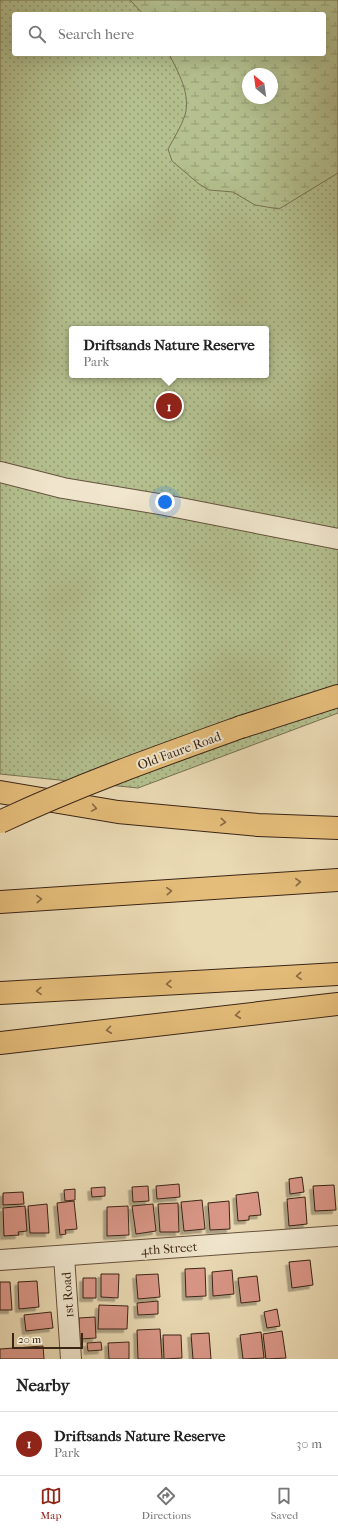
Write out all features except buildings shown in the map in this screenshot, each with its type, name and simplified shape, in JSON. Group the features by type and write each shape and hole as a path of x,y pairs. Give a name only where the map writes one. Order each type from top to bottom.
{"main road":[{"name":"Old Faure Road","path":"0,822 28,809 141,764 241,727 338,696"},
{"path":"0,792 118,812 258,825 338,828"},
{"path":"0,902 338,880"},
{"path":"0,993 338,974"},
{"path":"0,1043 338,1004"}],"street":[{"path":"0,472 63,488 165,505 338,539"},
{"name":"4th Street","path":"0,1260 338,1236"},
{"name":"1st Road","path":"64,1256 71,1359"}],"green space":[{"path":"0,0 338,0 338,713 138,788 0,774"},
{"path":"130,0 338,0 338,173 279,209 255,205 233,192 209,190 199,184 172,161 168,149 182,124 185,115 186,99 183,83 170,56 326,56 326,12 141,12"}],"place":[{"name":"Driftsands Nature Reserve","path":"169,406"}]}
